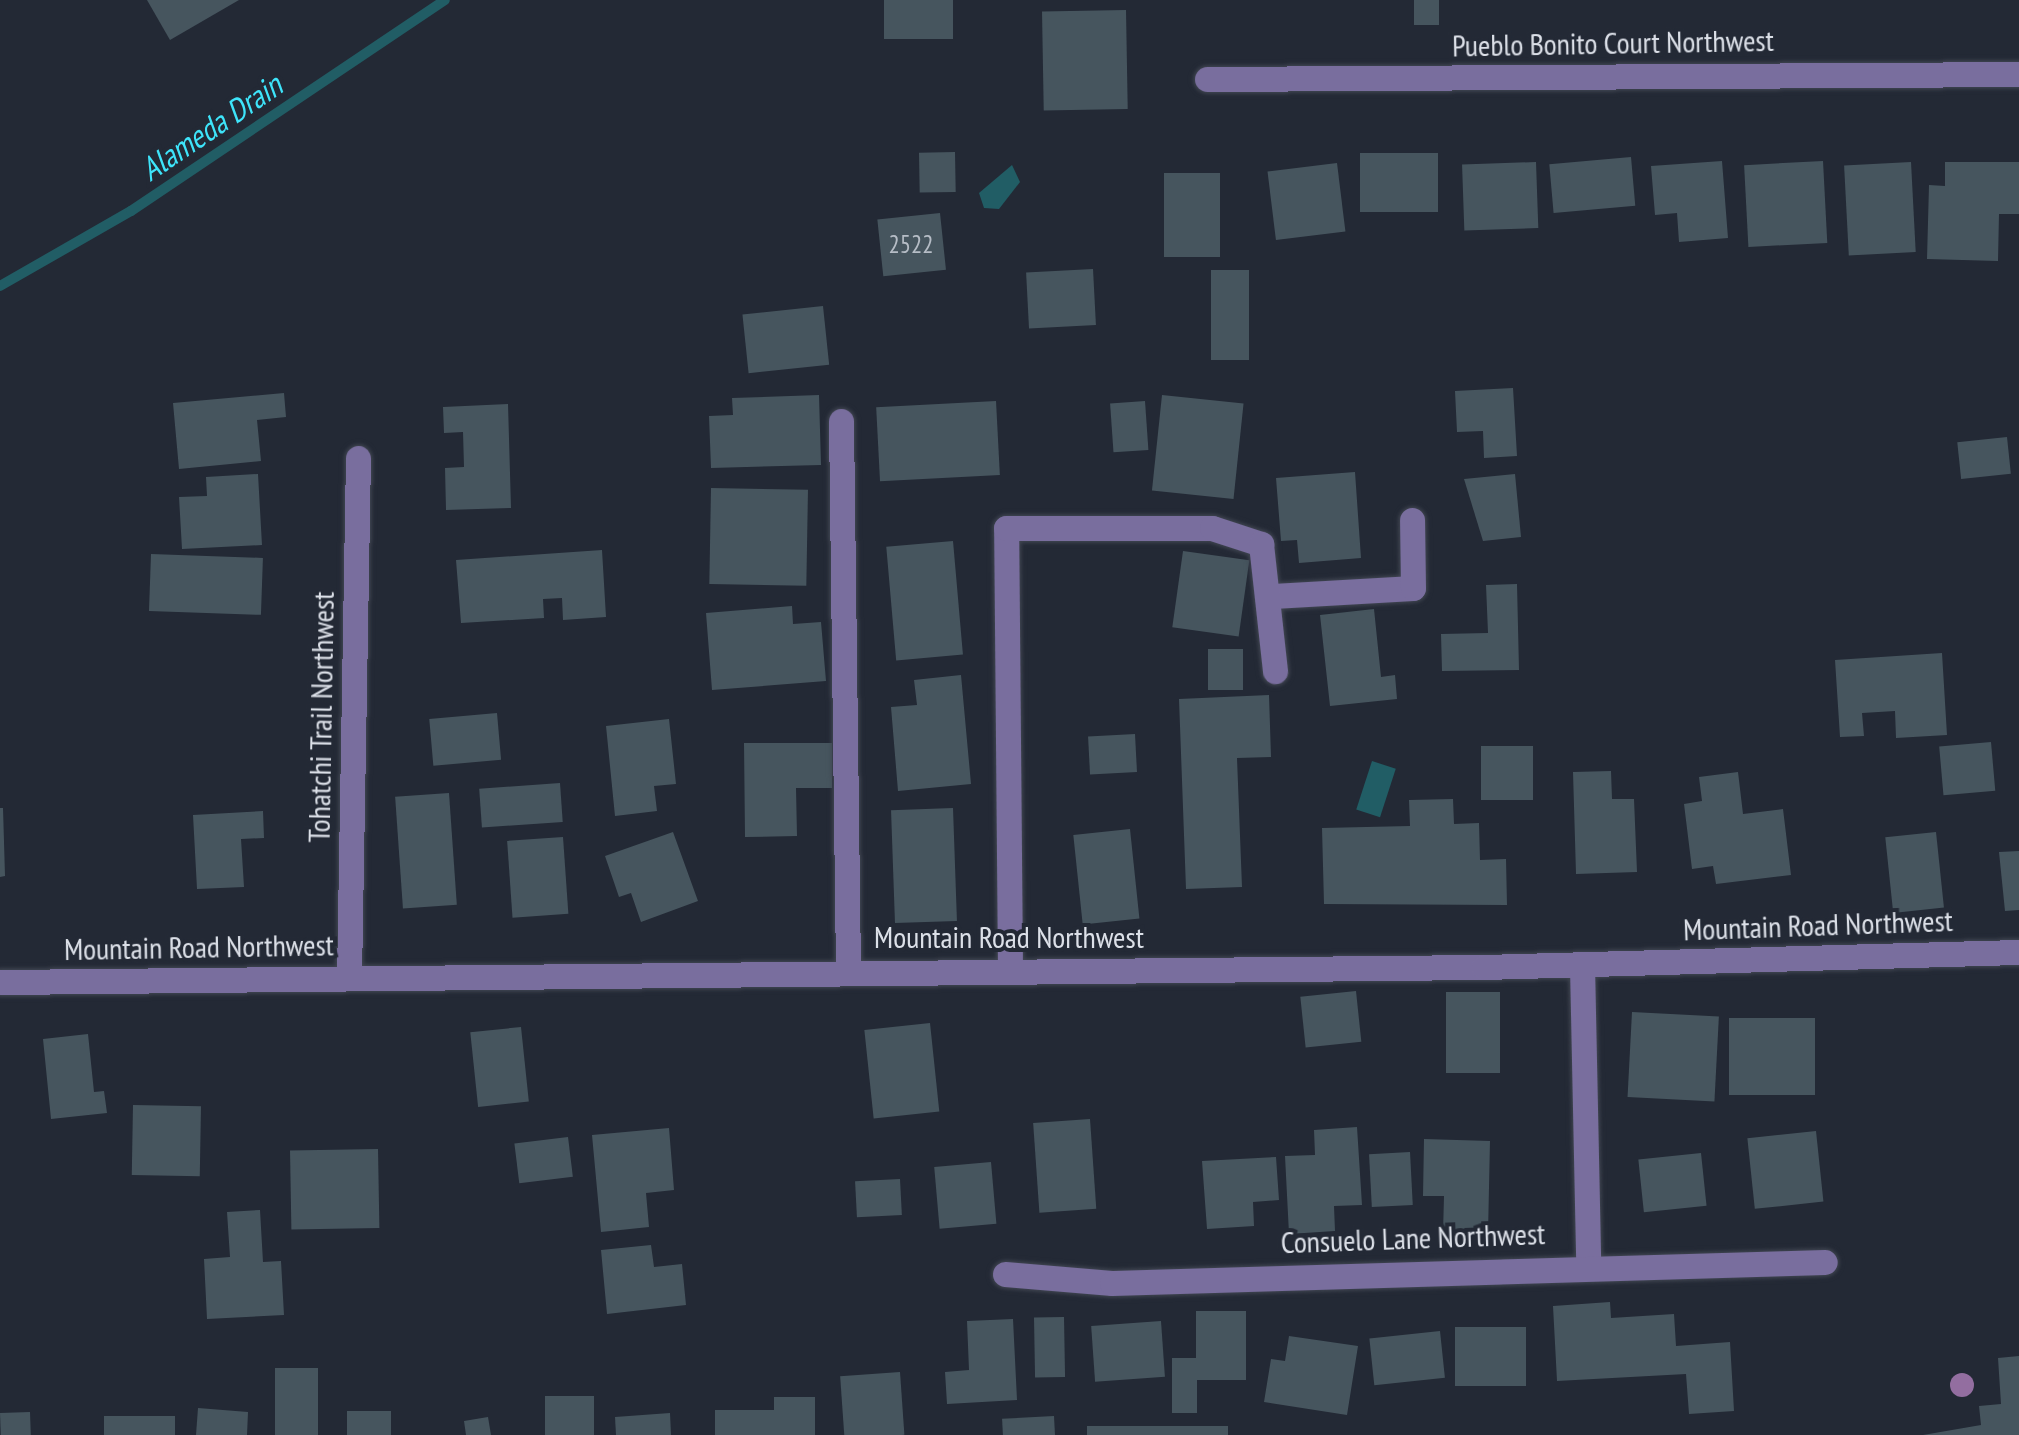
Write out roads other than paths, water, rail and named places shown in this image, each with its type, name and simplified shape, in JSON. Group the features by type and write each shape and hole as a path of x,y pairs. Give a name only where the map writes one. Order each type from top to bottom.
{"street":[{"name":"Pueblo Bonito Court Northwest","path":"1207,79 2019,74"},
{"path":"841,421 848,970"},
{"name":"Tohatchi Trail Northwest","path":"350,978 358,458"},
{"path":"1273,596 1413,588 1412,520"},
{"path":"1010,968 1006,528 1212,528 1261,544 1273,596 1275,671"},
{"name":"Mountain Road Northwest","path":"0,982 1010,968 1582,965 2019,952"},
{"path":"1582,965 1588,1263"},
{"name":"Consuelo Lane Northwest","path":"1004,1274 1112,1283 1588,1263 1825,1262"}],"water":[{"path":"1012,165 1020,182 999,209 984,208 979,193"},
{"path":"1372,761 1396,769 1380,817 1356,810"}],"waterway":[{"name":"Alameda Drain","path":"0,286 131,211 445,0"}]}
